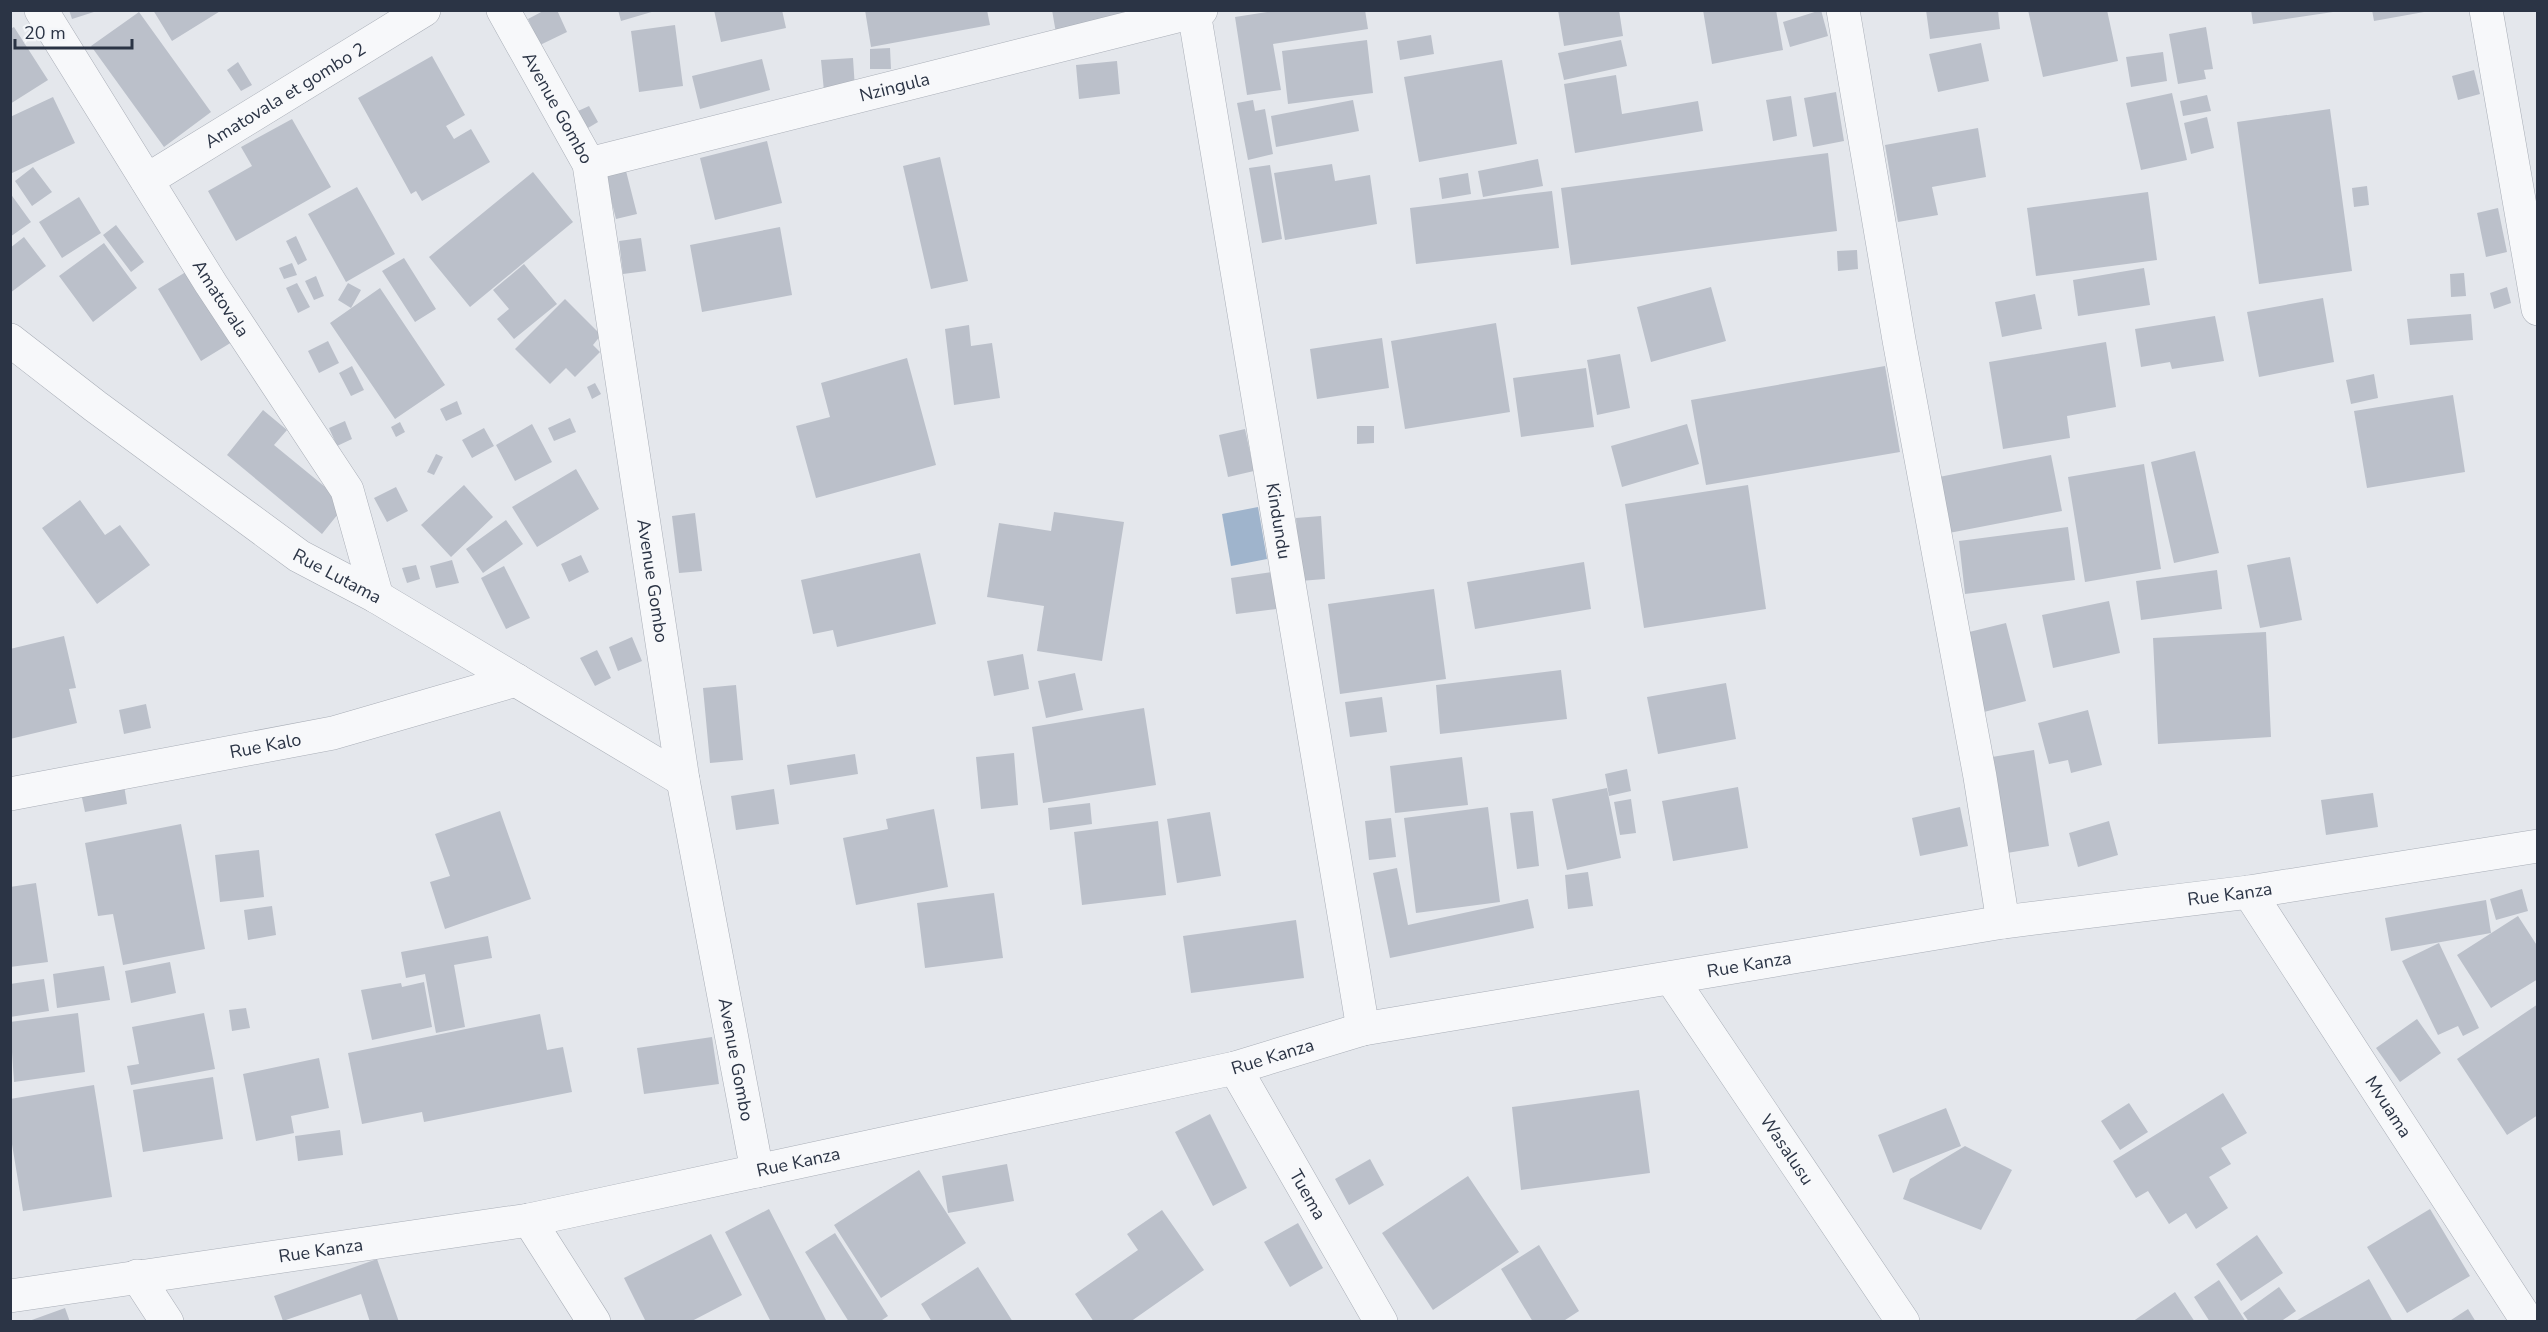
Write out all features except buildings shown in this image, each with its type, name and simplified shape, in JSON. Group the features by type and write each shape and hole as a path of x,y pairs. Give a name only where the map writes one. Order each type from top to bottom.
{"street":[{"name":"Amatovala","path":"41,10 210,284 347,490 377,597"},
{"name":"Amatovala et gombo 2","path":"147,180 424,10"},
{"name":"Avenue Gombo","path":"503,10 589,164 683,780 757,1171"},
{"path":"1843,10 1897,328 1980,777 2003,922"},
{"path":"2486,10 2538,309"},
{"name":"Nzingula","path":"589,164 1197,11"},
{"name":"Kindundu","path":"1197,11 1363,1029"},
{"name":"Rue Lutama","path":"10,340 95,406 299,556 377,597 683,780"},
{"name":"Rue Kalo","path":"10,794 333,733 516,680"},
{"name":"Rue Kanza","path":"10,1296 529,1220 1235,1068 1363,1029 2003,922 2249,892 2538,846"},
{"name":"Mvuama","path":"2249,892 2528,1322"},
{"name":"Wasalusu","path":"1671,978 1903,1322"},
{"name":"Tuema","path":"1235,1068 1381,1322"},
{"path":"529,1220 594,1322"},
{"path":"137,1276 167,1322"}],"water":[{"path":"1258,507 1267,559 1231,566 1222,514"}]}
